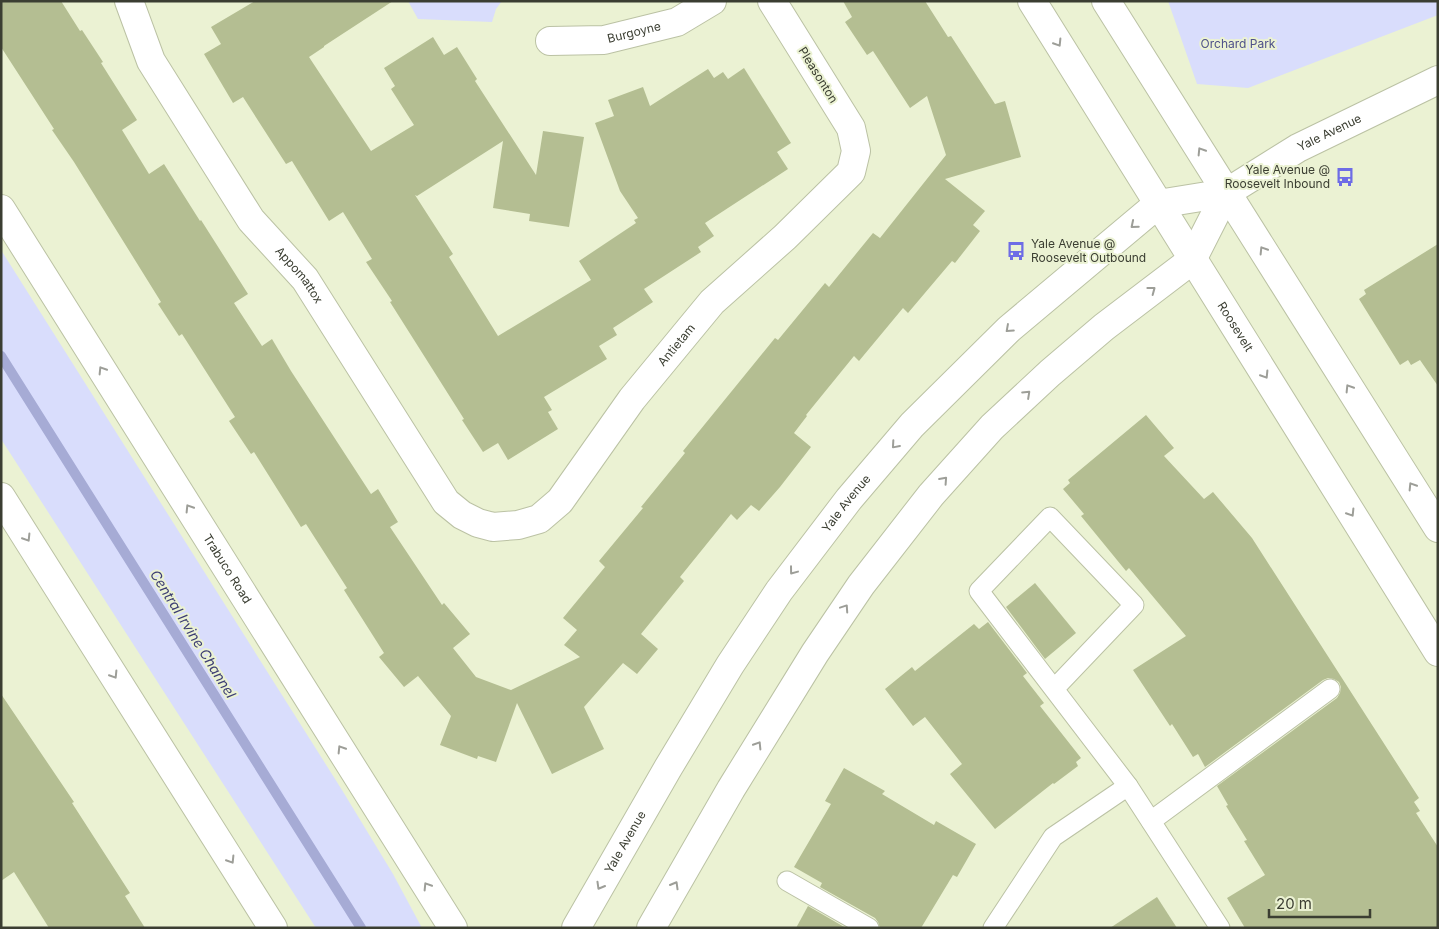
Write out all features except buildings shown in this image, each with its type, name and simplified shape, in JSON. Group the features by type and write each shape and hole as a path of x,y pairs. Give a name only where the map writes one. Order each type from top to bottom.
{"main road":[{"name":"Burgoyne","path":"550,41 604,40 677,22 712,1"},
{"name":"Pleasonton","path":"772,1 851,128 856,151"},
{"name":"Roosevelt","path":"1032,1 1438,652"},
{"path":"1106,1 1438,528"},
{"name":"Appomattox","path":"136,4 151,61 251,220 305,279 446,502 462,515 478,523 493,527"},
{"name":"Yale Avenue","path":"576,928 730,665 779,591 849,499 912,425 1009,329 1158,204 1226,193 1298,148 1438,80"},
{"name":"Antietam","path":"493,527 518,526 539,519 560,501 632,399 712,302 785,236 851,172 856,151"},
{"path":"651,928 731,789 815,653 861,585 931,495 992,427 1050,373 1104,326 1192,260 1226,193"},
{"name":"Trabuco Road","path":"1,209 453,928"},
{"path":"1,497 273,928"}],"lane":[{"path":"1054,689 1134,605 1050,517 979,591 1128,786 1220,928"},
{"path":"1150,821 1330,689"},
{"path":"993,928 1053,837 1128,786"},
{"path":"788,881 869,928"}],"green space":[{"path":"408,1 502,1 496,9 492,22 418,19"},
{"name":"Orchard Park","path":"1168,1 1438,1 1438,15 1248,88 1197,84"},
{"path":"1,250 342,790 393,874 422,928 316,928 1,439"}],"waterway":[{"name":"Central Irvine Channel","path":"1,356 361,928"}],"place":[{"name":"Yale Avenue @ Roosevelt Inbound","path":"1345,177"},
{"name":"Yale Avenue @ Roosevelt Outbound","path":"1016,251"}]}
